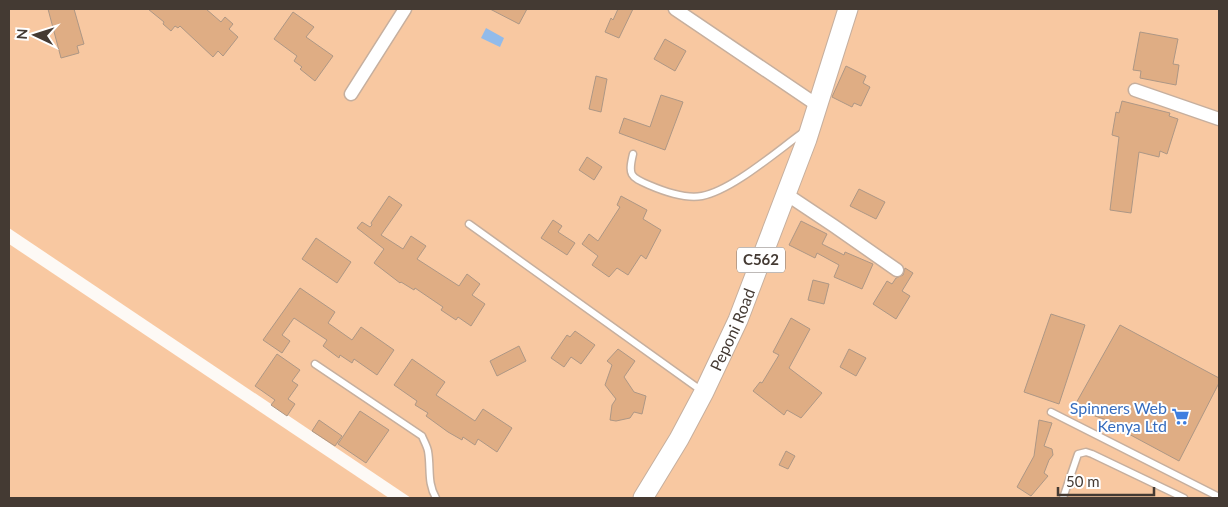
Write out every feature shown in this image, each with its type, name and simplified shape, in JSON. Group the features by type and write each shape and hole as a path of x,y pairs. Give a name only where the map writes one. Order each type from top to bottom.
{"main road":[{"name":"Peponi Road","path":"643,498 679,439 704,392 738,320 811,127 848,9"}],"street":[{"path":"351,94 405,9"},
{"path":"675,9 817,105"},
{"path":"1135,90 1219,119"},
{"path":"786,194 897,270"}],"lane":[{"path":"634,154 630,169 632,175 637,180 684,196 701,197 727,187 811,127"},
{"path":"469,224 704,392"},
{"path":"315,364 422,436 428,451 431,490 436,498"},
{"path":"1051,412 1219,496"},
{"path":"1063,498 1078,454 1086,452 1184,498"}],"shaded area":[{"path":"9,9 1219,9 1219,498 411,498 9,228"},
{"path":"9,244 389,498 9,498"}],"water":[{"path":"486,28 504,38 500,47 481,38"}],"building":[{"path":"48,9 74,9 84,44 77,46 79,53 61,58"},
{"path":"148,9 206,9 221,22 225,17 233,24 229,29 238,37 223,56 218,51 213,57 180,26 178,28 175,26 171,31 163,24 164,22"},
{"path":"490,9 527,9 519,24"},
{"path":"618,9 633,9 619,38 605,32 611,18 613,20"},
{"path":"293,12 314,27 306,37 333,56 315,81 300,69 302,67 294,61 297,56 274,39"},
{"path":"1140,32 1178,39 1173,64 1179,65 1176,85 1140,78 1141,71 1133,70"},
{"path":"665,39 686,51 675,71 654,59"},
{"path":"846,66 866,76 863,83 870,87 861,106 854,103 852,107 832,97"},
{"path":"596,76 607,79 601,112 589,109"},
{"path":"661,95 683,102 665,150 619,133 624,118 650,127"},
{"path":"1122,101 1170,113 1169,116 1178,119 1167,154 1160,151 1159,157 1139,152 1131,213 1110,210 1119,137 1112,135 1116,112 1119,113"},
{"path":"587,157 602,167 594,180 579,170"},
{"path":"859,189 885,202 876,219 850,206"},
{"path":"389,196 402,205 381,235 403,249 411,236 426,246 417,259 459,286 467,274 480,284 472,295 485,304 471,326 458,317 456,320 441,310 443,307 415,288 414,290 400,283 374,263 384,249 357,228 362,222 370,227 372,225 371,223"},
{"path":"621,196 647,210 643,219 661,230 646,259 641,255 628,275 617,268 609,277 592,265 598,256 582,244 589,234 598,241 620,207 617,205"},
{"path":"553,220 562,226 558,232 575,243 567,255 541,238"},
{"path":"801,221 827,234 822,244 844,255 845,252 873,264 862,289 834,277 839,265 817,253 815,258 789,245"},
{"path":"316,238 351,262 337,283 302,259"},
{"path":"905,268 913,273 902,291 910,296 896,319 873,304 887,281 892,284 896,278 903,275"},
{"path":"813,280 829,284 824,304 808,300"},
{"path":"300,288 335,312 328,323 352,340 361,327 394,350 377,375 354,359 352,363 340,355 339,358 323,346 327,340 294,318 282,335 290,341 282,353 263,340"},
{"path":"1051,314 1085,325 1059,404 1024,392"},
{"path":"791,318 810,329 789,368 822,393 801,418 787,410 784,415 753,391 760,382 762,383 779,355 773,352"},
{"path":"1120,325 1219,378 1219,383 1179,461 1125,432 1127,427 1095,416 1075,405"},
{"path":"575,331 595,345 581,364 571,357 564,367 551,358 567,335 570,337"},
{"path":"519,346 526,361 497,376 490,361"},
{"path":"618,349 635,361 624,377 634,392 646,396 642,414 634,412 630,418 616,421 610,420 612,405 616,399 605,385 612,365 607,361"},
{"path":"849,349 866,358 856,376 840,367"},
{"path":"277,354 300,370 292,381 298,385 288,399 295,404 287,416 271,405 275,400 255,386"},
{"path":"412,359 445,382 436,395 475,421 483,409 512,428 497,452 478,439 475,445 463,437 462,440 448,432 426,416 428,413 415,405 417,401 394,385"},
{"path":"360,411 389,430 366,463 338,444"},
{"path":"319,420 342,436 335,446 312,431"},
{"path":"1039,420 1052,423 1044,446 1052,449 1053,455 1044,473 1048,476 1031,496 1017,487 1034,456"},
{"path":"786,451 795,456 788,469 779,465"}],"place":[{"name":"Spinners Web Kenya Ltd","path":"1181,417"}]}
